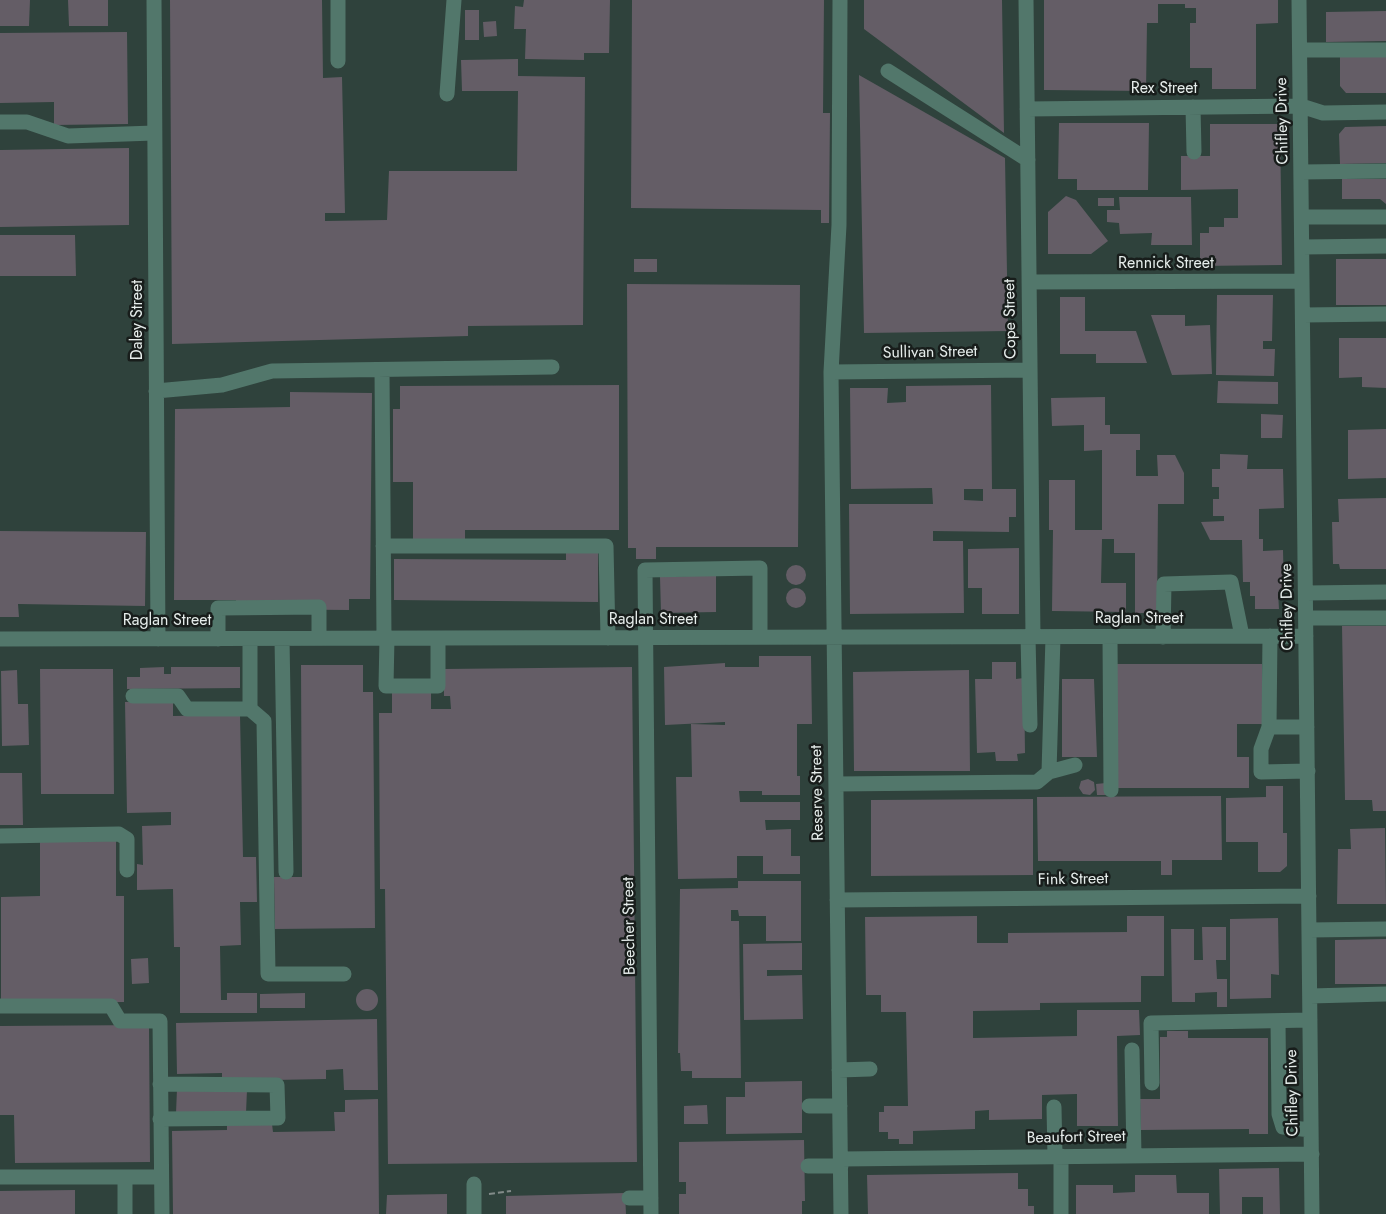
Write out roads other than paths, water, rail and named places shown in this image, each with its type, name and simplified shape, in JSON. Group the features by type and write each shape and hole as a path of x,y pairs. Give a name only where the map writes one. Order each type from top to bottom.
{"street":[{"name":"Daley Street","path":"154,0 158,639"},
{"path":"338,0 338,61"},
{"path":"447,94 454,0"},
{"name":"Reserve Street","path":"840,0 838,225 831,372 842,1214"},
{"name":"Cope Street","path":"1026,0 1030,370 1030,725"},
{"name":"Chifley Drive","path":"1299,0 1312,1214"},
{"path":"1300,50 1386,50"},
{"path":"888,70 1028,160"},
{"name":"Rex Street","path":"1027,109 1301,106 1323,113 1386,112"},
{"path":"1193,107 1194,152"},
{"path":"0,122 27,123 68,136 154,133"},
{"path":"1301,172 1386,171"},
{"path":"1302,217 1386,217"},
{"path":"1302,247 1386,246"},
{"name":"Rennick Street","path":"1029,282 1302,281"},
{"path":"1303,315 1386,314"},
{"path":"156,391 222,385 272,371 552,367"},
{"path":"382,370 386,686 438,686 438,638"},
{"name":"Sullivan Street","path":"831,372 1030,370"},
{"path":"383,546 606,546 608,638"},
{"name":"Beecher Street","path":"651,1214 645,570 760,568 760,638"},
{"path":"1163,637 1164,584 1231,582 1242,636"},
{"path":"1306,593 1386,592"},
{"path":"218,639 218,608 319,608 319,638"},
{"path":"1306,618 1386,618"},
{"path":"1270,636 1269,727 1260,749 1261,772 1308,771"},
{"name":"Raglan Street","path":"0,639 1306,636"},
{"path":"1049,772 1053,637"},
{"path":"1110,637 1111,790"},
{"path":"250,639 250,709"},
{"path":"282,639 286,872"},
{"path":"133,696 178,696 187,709 250,709 264,722 268,974 344,974"},
{"path":"1269,727 1307,727"},
{"path":"836,784 1037,782 1049,772 1075,765"},
{"path":"0,836 119,834 127,839 127,870"},
{"name":"Fink Street","path":"837,900 1309,896"},
{"path":"1309,930 1386,929"},
{"path":"1310,996 1386,994"},
{"path":"0,1006 111,1006 120,1022 160,1021 162,1214"},
{"path":"1152,1083 1151,1023 1310,1020"},
{"path":"1278,1021 1279,1114 1283,1127 1311,1130"},
{"path":"1132,1050 1134,1156"},
{"path":"839,1070 870,1069"},
{"path":"160,1084 277,1085 278,1118 160,1119"},
{"path":"809,1106 840,1106"},
{"path":"1054,1107 1061,1214"},
{"name":"Beaufort Street","path":"808,1166 841,1162 1312,1154"},
{"path":"0,1177 160,1178"},
{"path":"125,1178 125,1214"},
{"path":"474,1184 474,1214"},
{"path":"629,1198 651,1198"}]}
